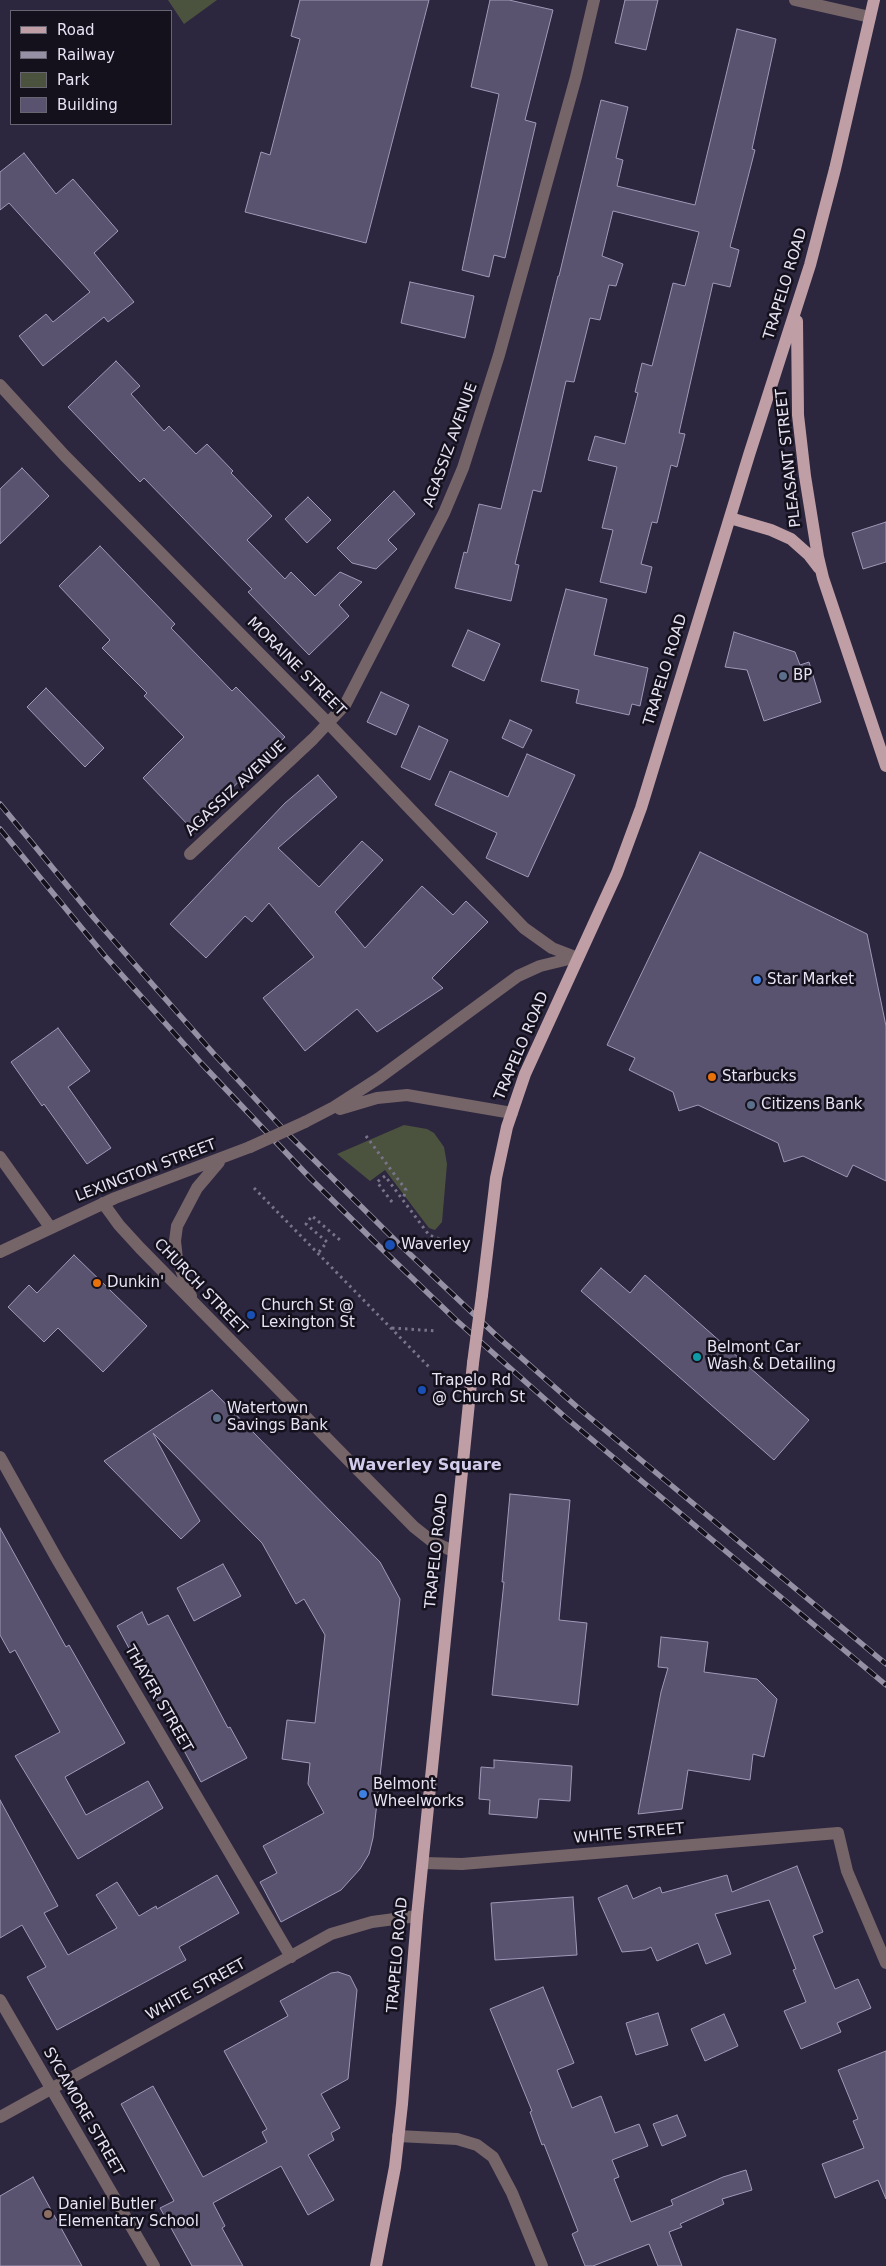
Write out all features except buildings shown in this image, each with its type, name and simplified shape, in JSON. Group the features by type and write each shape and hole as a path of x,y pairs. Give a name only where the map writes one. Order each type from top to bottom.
{"main road":[{"name":"TRAPELO ROAD","path":"376,2266 398,2136 417,1916 424,1863 453,1551 473,1363 496,1178 512,1113 538,1045 617,873 641,808 798,303 827,202 874,0"},
{"name":"PLEASANT STREET","path":"798,303 796,354 799,424 811,514 823,578 886,766"},
{"name":"PLEASANT STREET","path":"730,518 780,533 791,539 809,555 823,578"}],"street":[{"name":"AGASSIZ AVENUE","path":"190,854 329,724 352,693 444,513 463,468 498,356 576,77 594,0"},
{"path":"795,0 870,16"},
{"name":"MORAINE STREET","path":"0,385 65,456 329,724 524,928 552,948 578,958"},
{"name":"LEXINGTON STREET","path":"0,1252 103,1203 225,1158 305,1122 334,1107 379,1078 518,976 549,963 578,958"},
{"name":"LEXINGTON STREET","path":"305,1122 364,1101 398,1095 418,1096 512,1113"},
{"path":"0,1157 50,1228"},
{"path":"195,1305 186,1287 178,1259 175,1240 177,1226 197,1188 225,1158"},
{"name":"CHURCH STREET","path":"103,1203 126,1234 414,1528 433,1542 453,1551"},
{"name":"THAYER STREET","path":"0,1457 57,1559 291,1957"},
{"name":"WHITE STREET","path":"424,1863 462,1864 838,1833 847,1871 886,1963"},
{"name":"WHITE STREET","path":"0,2117 331,1934 344,1929 417,1916"},
{"name":"SYCAMORE STREET","path":"0,2000 154,2266"},
{"path":"398,2136 457,2139 477,2145 492,2157 512,2193 542,2266"}],"path":[{"path":"366,1136 406,1190 403,1200"},
{"path":"392,1202 377,1182 385,1176 429,1235 445,1241"},
{"path":"254,1188 430,1368"},
{"path":"319,1253 327,1242 306,1224 312,1216 340,1240"},
{"path":"391,1328 437,1331"}],"green space":[{"path":"168,0 217,0 184,24"},
{"path":"404,1125 427,1129 434,1133 444,1147 447,1164 442,1222 435,1230 429,1228 385,1170 370,1181 337,1154"}],"railway":[{"path":"0,804 94,918 214,1054 287,1133 396,1241 499,1338 576,1406 886,1664"},
{"path":"0,829 104,955 201,1063 311,1179 386,1253 456,1320 565,1417 886,1685"}],"place":[{"name":"BP","path":"783,676"},
{"name":"Star Market","path":"757,980"},
{"name":"Starbucks","path":"712,1077"},
{"name":"Citizens Bank","path":"751,1105"},
{"name":"Waverley","path":"390,1245"},
{"name":"Dunkin'","path":"97,1283"},
{"name":"Church St @ Lexington St","path":"251,1315"},
{"name":"Belmont Car Wash & Detailing","path":"697,1357"},
{"name":"Trapelo Rd @ Church St","path":"422,1390"},
{"name":"Watertown Savings Bank","path":"217,1418"},
{"name":"Belmont Wheelworks","path":"363,1794"},
{"name":"Daniel Butler Elementary School","path":"48,2214"}],"district":[{"name":"Waverley Square","path":"425,1466"}]}
